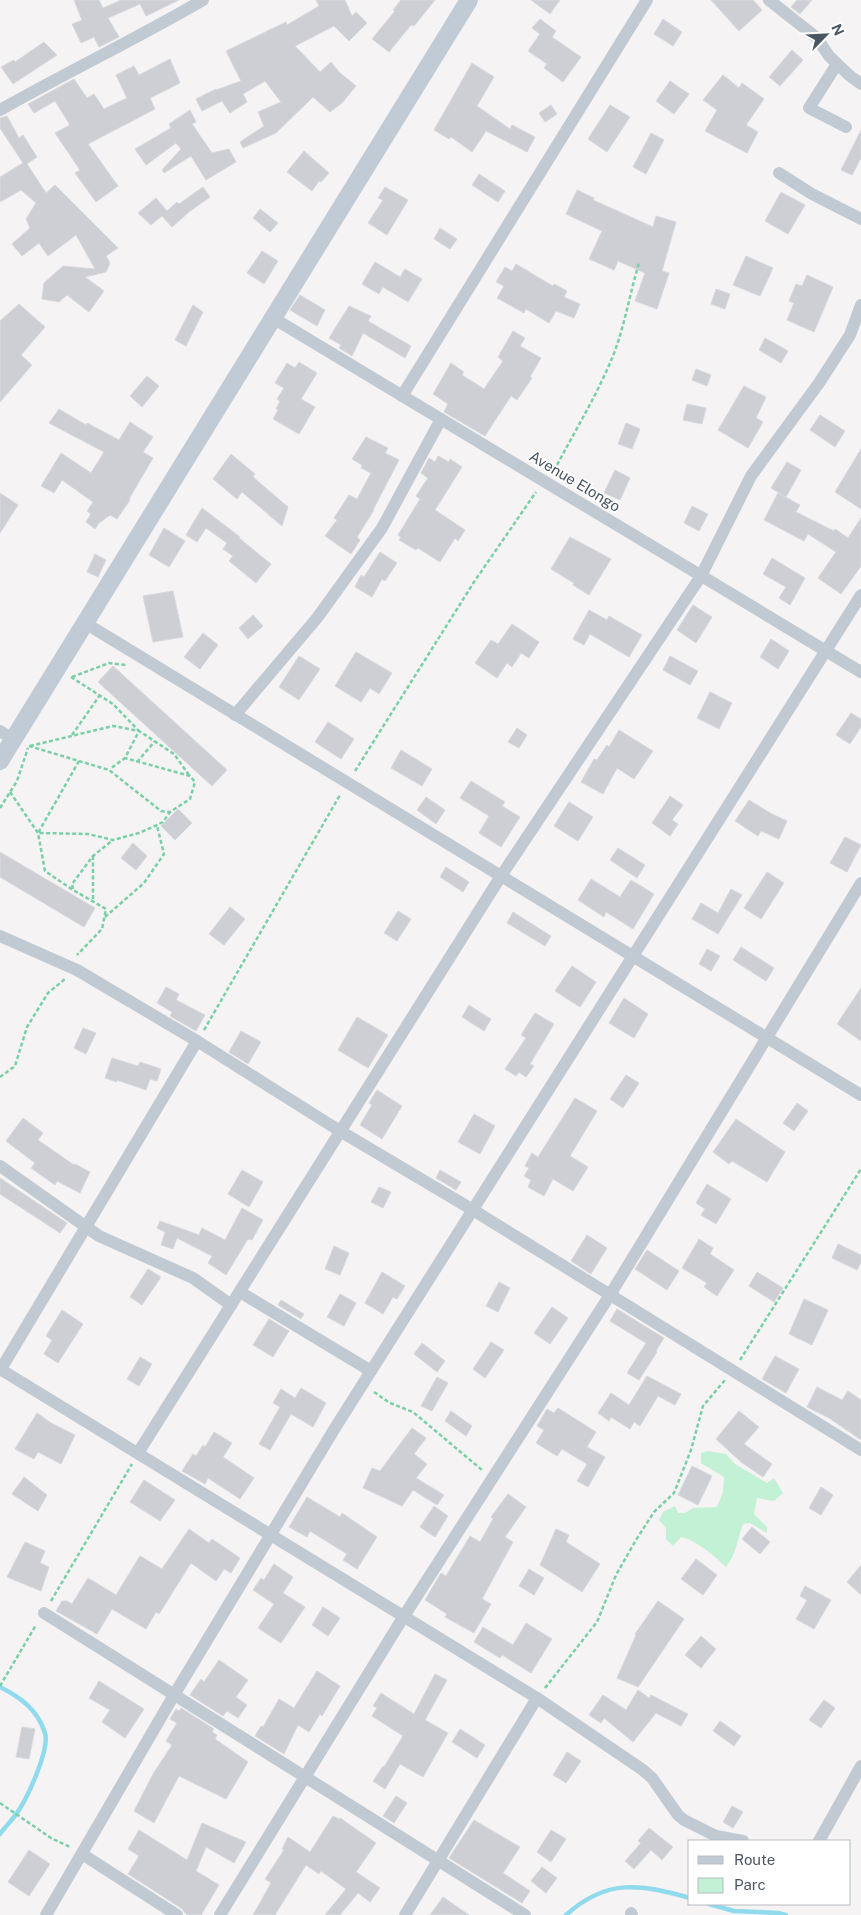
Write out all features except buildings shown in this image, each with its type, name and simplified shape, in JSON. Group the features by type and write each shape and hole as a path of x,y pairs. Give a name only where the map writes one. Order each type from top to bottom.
{"street":[{"path":"0,110 99,56 141,36 203,0"},
{"path":"0,761 57,681 84,623 469,0"},
{"path":"402,396 648,0"},
{"path":"769,0 817,38 826,53 861,84"},
{"path":"838,64 809,108 846,127"},
{"path":"779,173 812,194 861,219"},
{"path":"138,1453 501,876 701,576 751,476 819,383 850,335 861,305"},
{"name":"Avenue Elongo","path":"273,318 861,672"},
{"path":"235,715 317,618 382,528 441,419"},
{"path":"46,1915 174,1695 362,1384 861,595"},
{"path":"84,623 861,1095"},
{"path":"220,1915 404,1616 610,1295 861,883"},
{"path":"0,936 77,970 197,1041 340,1131 473,1210 861,1450"},
{"path":"197,1041 0,1369 537,1698 643,1770 652,1778 678,1815 684,1820 716,1836 738,1840"},
{"path":"0,1166 99,1236 193,1278 231,1305"},
{"path":"240,1292 371,1371"},
{"path":"44,1613 525,1915"},
{"path":"405,1915 537,1698"},
{"path":"820,1840 861,1766"},
{"path":"82,1854 176,1915"}],"path":[{"path":"197,1041 347,783 474,582 557,465 611,362 640,263"},
{"path":"57,681 108,663 135,666"},
{"path":"57,681 72,676"},
{"path":"72,676 113,704 139,731 174,754 195,782 190,799 170,812 164,822 138,833 113,840 92,856 72,884 73,890"},
{"path":"71,736 100,695"},
{"path":"14,739 71,736 113,726 139,731"},
{"path":"109,770 124,758 139,731"},
{"path":"14,739 33,738"},
{"path":"14,739 109,770 161,811 170,812"},
{"path":"0,808 17,781 14,739"},
{"path":"137,762 155,741"},
{"path":"124,758 190,776"},
{"path":"38,833 79,761"},
{"path":"0,1077 15,1066 28,1027 48,993 77,970 76,956 102,929 106,917 106,909 73,890 45,870 38,833 10,792"},
{"path":"106,917 144,883 164,854 157,825"},
{"path":"38,833 88,834 113,840"},
{"path":"92,856 93,901"},
{"path":"537,1698 598,1622 616,1575 636,1540 654,1512 674,1493 691,1450 703,1406 734,1371 861,1169"},
{"path":"362,1384 390,1403 414,1412 492,1479"},
{"path":"0,1686 138,1453"},
{"path":"0,1803 52,1838 82,1854"}],"green space":[{"path":"708,1451 726,1454 735,1464 767,1483 774,1478 783,1493 774,1501 757,1498 754,1514 767,1527 767,1533 750,1523 743,1524 734,1552 726,1567 705,1549 687,1539 681,1537 673,1546 666,1539 666,1528 659,1520 663,1512 675,1506 678,1513 685,1513 693,1508 717,1507 723,1492 724,1477 701,1463 701,1453"}],"waterway":[{"path":"0,1687 21,1700 33,1711 42,1725 46,1740 41,1761 28,1794 17,1813 0,1834"},
{"path":"566,1915 581,1903 596,1895 625,1887 640,1887 688,1897"},
{"path":"713,1905 734,1911 786,1915"}]}
